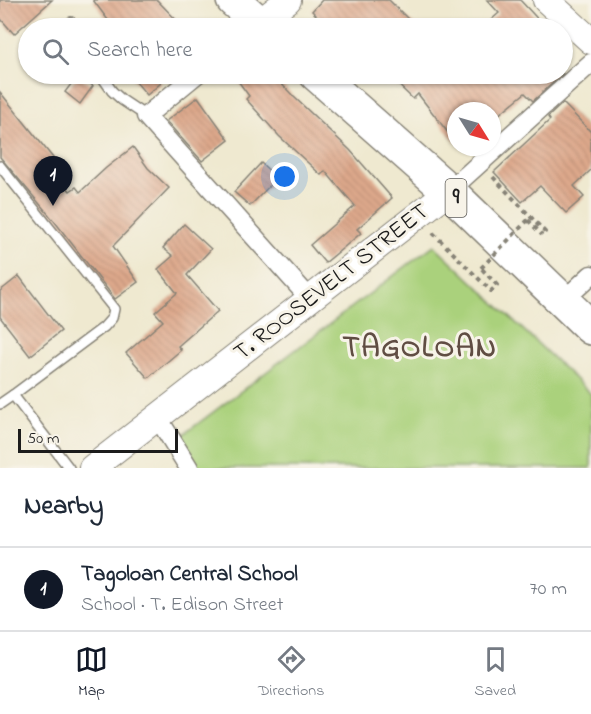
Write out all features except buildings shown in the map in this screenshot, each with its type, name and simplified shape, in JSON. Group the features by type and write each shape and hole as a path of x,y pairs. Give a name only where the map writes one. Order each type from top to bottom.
{"highway":[{"path":"233,0 250,18"},
{"name":"9","path":"327,84 449,191 591,328"}],"street":[{"path":"268,18 288,0"},
{"path":"546,0 566,18"},
{"path":"573,25 591,41"},
{"name":"T. ROOSEVELT STREET","path":"573,79 591,63"},
{"path":"185,84 146,116 311,300"},
{"name":"T. ROOSEVELT STREET","path":"92,468 417,217 480,164 568,84"},
{"path":"563,301 591,275"},
{"path":"158,418 189,468"}],"lane":[{"path":"108,84 122,100 146,116"},
{"path":"0,166 114,309 112,318 104,327 0,404"},
{"path":"12,395 69,468"}],"path":[{"path":"417,217 490,291 496,285 481,268 528,220 542,236 545,232 480,164"}],"green space":[{"path":"434,245 591,394 591,468 199,468 179,438"}],"place":[{"name":"Tagoloan Central School","path":"53,206"}],"district":[{"name":"TAGOLOAN","path":"420,349"}]}
